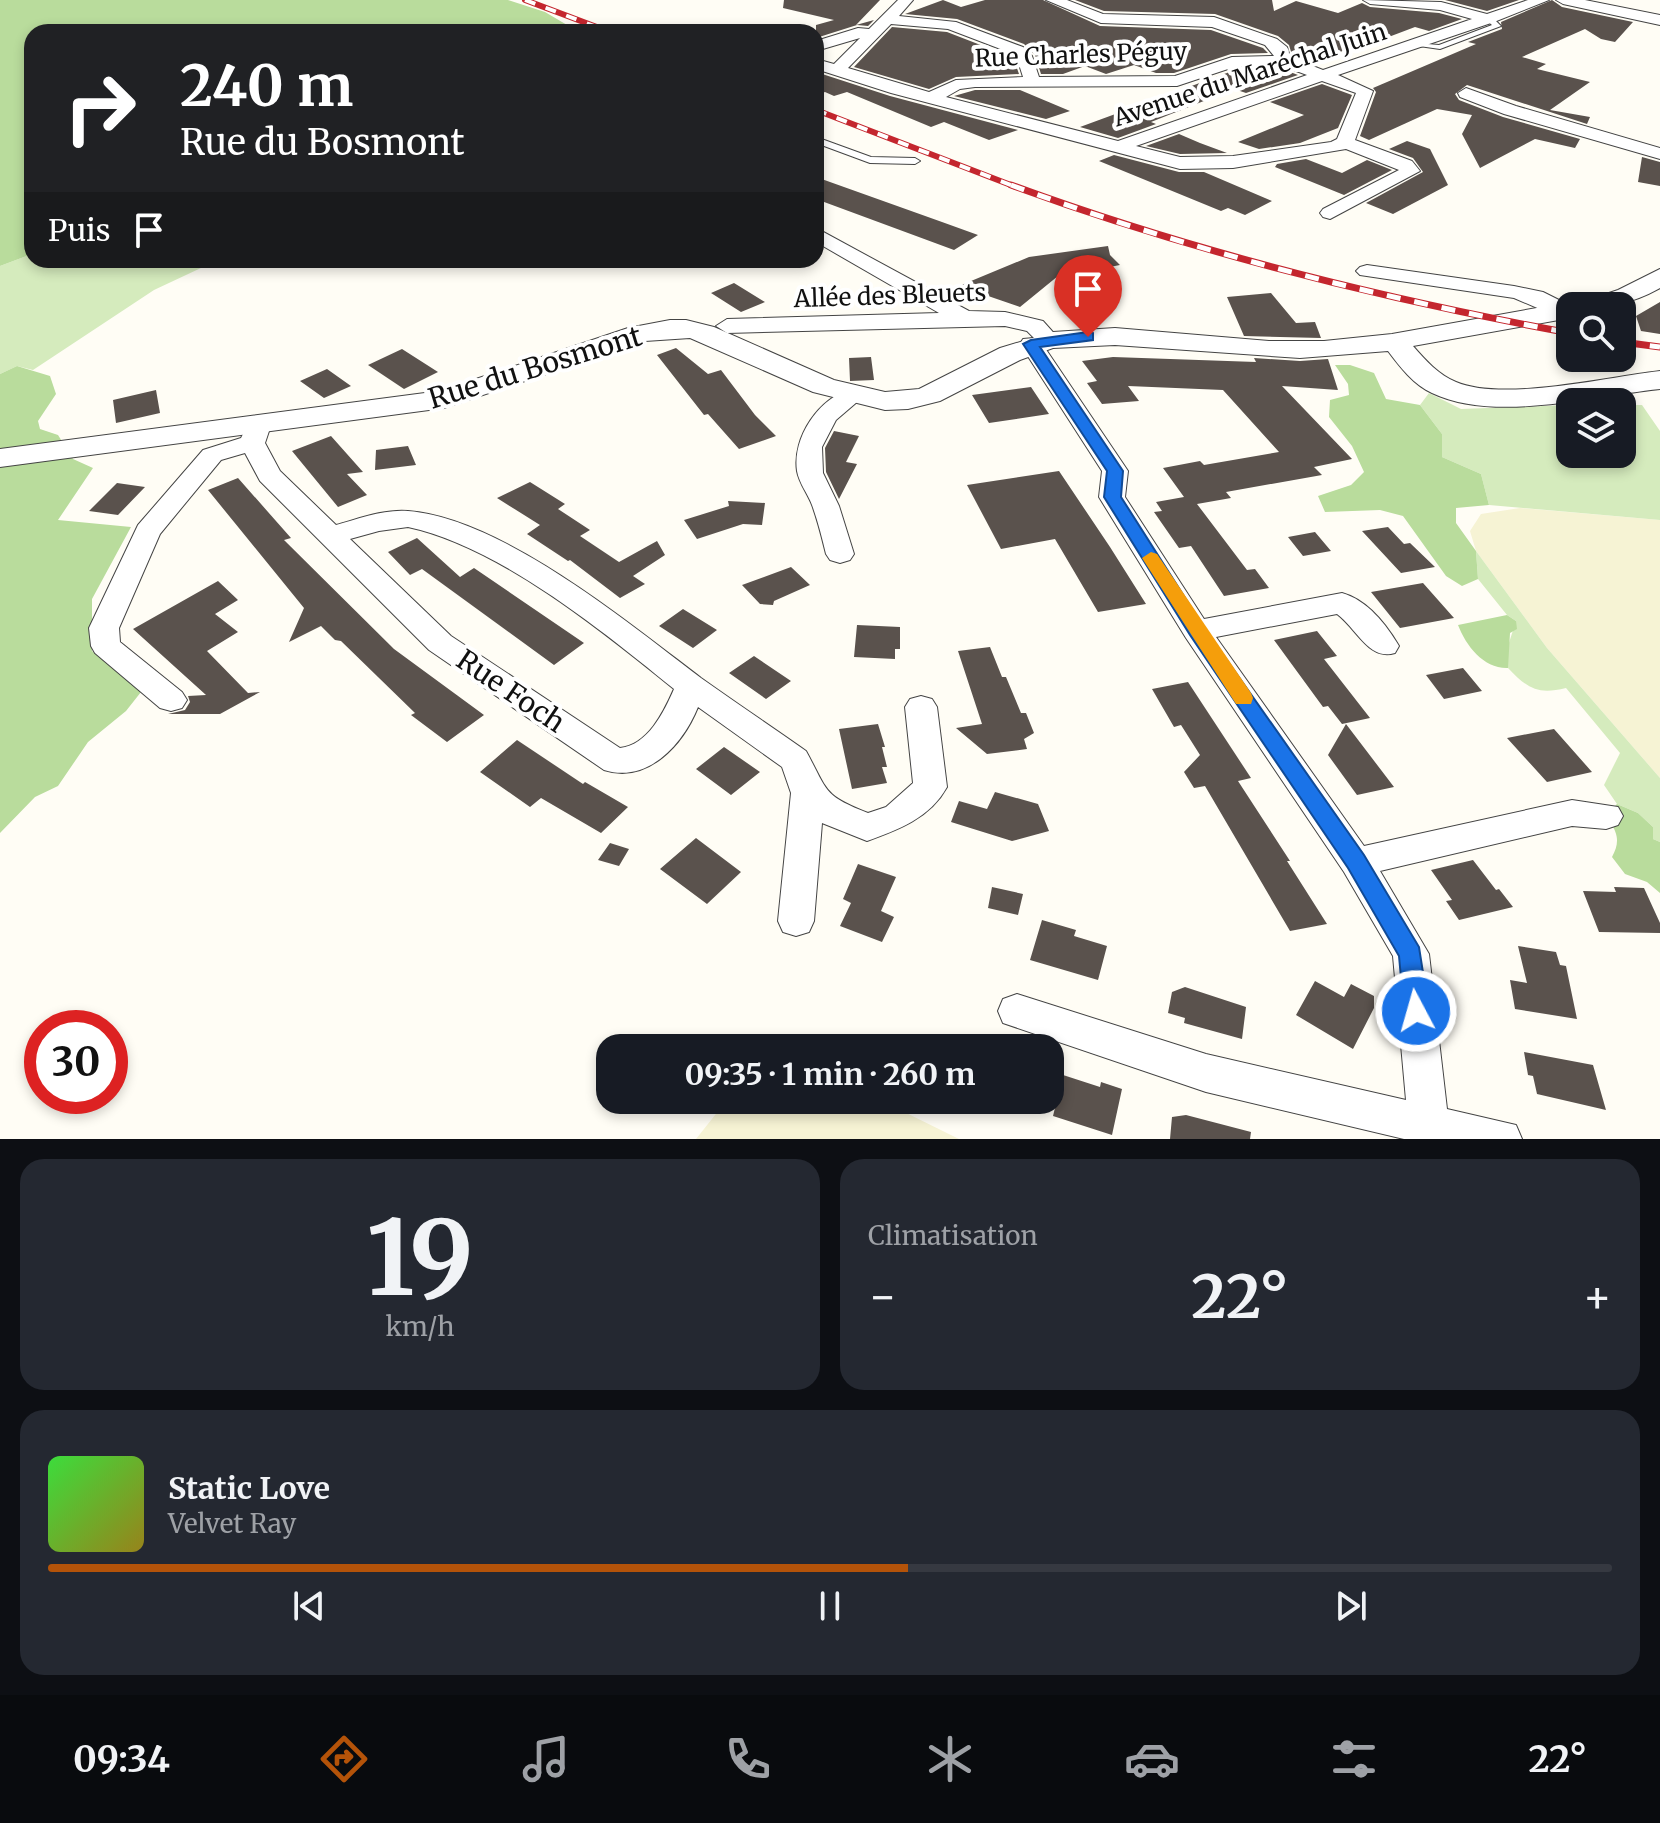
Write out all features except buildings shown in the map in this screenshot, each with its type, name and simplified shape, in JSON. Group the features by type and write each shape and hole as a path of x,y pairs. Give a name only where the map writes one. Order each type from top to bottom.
{"street":[{"path":"835,72 906,0"},
{"path":"1053,0 1101,18 1214,22 1271,42 1281,50 1282,60 1365,91 1345,142"},
{"path":"1370,0 1441,6 1489,19"},
{"name":"Avenue du Maréchal Juin","path":"824,67 1120,148 1133,140 1542,0"},
{"path":"1563,0 1660,20"},
{"path":"887,19 951,25 1017,50 1024,56 1033,82"},
{"path":"824,44 858,33 873,34"},
{"name":"Rue Charles Péguy","path":"931,98 956,85 975,82 1177,81 1232,62 1282,60"},
{"path":"1466,93 1510,110 1660,154"},
{"path":"1120,148 1199,165 1323,151 1345,142 1405,165 1411,171 1330,213"},
{"path":"824,239 964,318"},
{"path":"1367,271 1514,292 1556,303"},
{"name":"Rue du Bosmont","path":"1634,292 1660,277"},
{"name":"Rue du Bosmont","path":"0,458 256,434 444,399 638,334 668,329 701,332 852,396 898,402 923,398 948,388 990,363 1040,342 1105,336 1303,350 1395,341 1556,312"},
{"name":"Allée des Bleuets","path":"727,326 1005,319 1035,326 1040,342"},
{"path":"1395,341 1428,377 1444,388 1470,396 1517,396 1660,380"},
{"path":"1040,342 1115,471 1112,497 1196,631 1356,862 1411,954 1429,1132"},
{"path":"840,554 826,506 810,473 809,447 826,416 852,396"},
{"path":"171,700 106,646 104,628 148,531 212,455 256,434"},
{"name":"Rue Foch","path":"256,434 269,475 440,643 615,761 641,758 676,722 691,686"},
{"path":"330,536 408,519 455,530 517,563 653,654 691,686 795,760 808,793 796,921"},
{"path":"1196,631 1342,603 1363,619 1384,646"},
{"path":"808,793 830,812 867,827 898,816 930,787 921,707"},
{"path":"1356,862 1572,813 1606,816"},
{"path":"1017,1011 1206,1073 1429,1132 1501,1139"}],"lane":[{"path":"824,143 870,160 915,161"}],"shaded area":[{"path":"1520,508 1660,520 1660,778 1547,648 1476,551 1470,531 1481,514"},
{"path":"716,1114 908,1114 959,1139 696,1139"}],"green space":[{"path":"0,0 508,0 545,12 565,24 24,24 24,257 0,266"},
{"path":"24,257 24,268 201,268 154,290 33,370 17,366 0,374 0,266"},
{"path":"1335,365 1350,365 1374,373 1386,399 1420,405 1442,434 1442,457 1481,474 1489,505 1456,508 1456,523 1476,551 1478,579 1462,586 1446,576 1403,516 1380,510 1325,512 1318,496 1351,485 1364,472 1352,446 1329,417 1330,400 1349,395 1348,384"},
{"path":"17,366 50,376 56,394 38,421 40,429 58,435 73,459 93,468 58,520 131,527 92,599 92,651 141,692 126,711 88,742 58,786 35,797 0,833 0,374"},
{"path":"1429,393 1461,409 1556,406 1556,468 1636,468 1636,405 1642,405 1660,431 1660,520 1489,505 1481,474 1442,457 1442,434 1420,405"},
{"path":"1476,551 1547,648 1660,778 1660,842 1653,839 1653,827 1638,813 1617,804 1604,785 1620,753 1566,688 1548,691 1534,688 1508,668 1507,649 1516,621 1507,615 1478,579"},
{"path":"1507,615 1516,621 1517,629 1510,633 1508,668 1491,665 1477,655 1458,625"},
{"path":"1617,804 1638,813 1653,827 1653,839 1660,842 1660,893 1647,882 1625,874 1612,857 1617,840 1610,822 1611,810"}],"railway":[{"path":"525,0 589,24"},
{"path":"824,113 1016,187"},
{"path":"1011,185 1148,231 1287,271 1428,305 1556,330"},
{"path":"1636,344 1660,347"}],"slow traffic":[{"path":"1151,558 1196,631 1243,698"}],"route":[{"path":"1088,337 1031,344 1115,471 1112,497 1196,631 1356,862 1411,954 1416,1011"}]}
